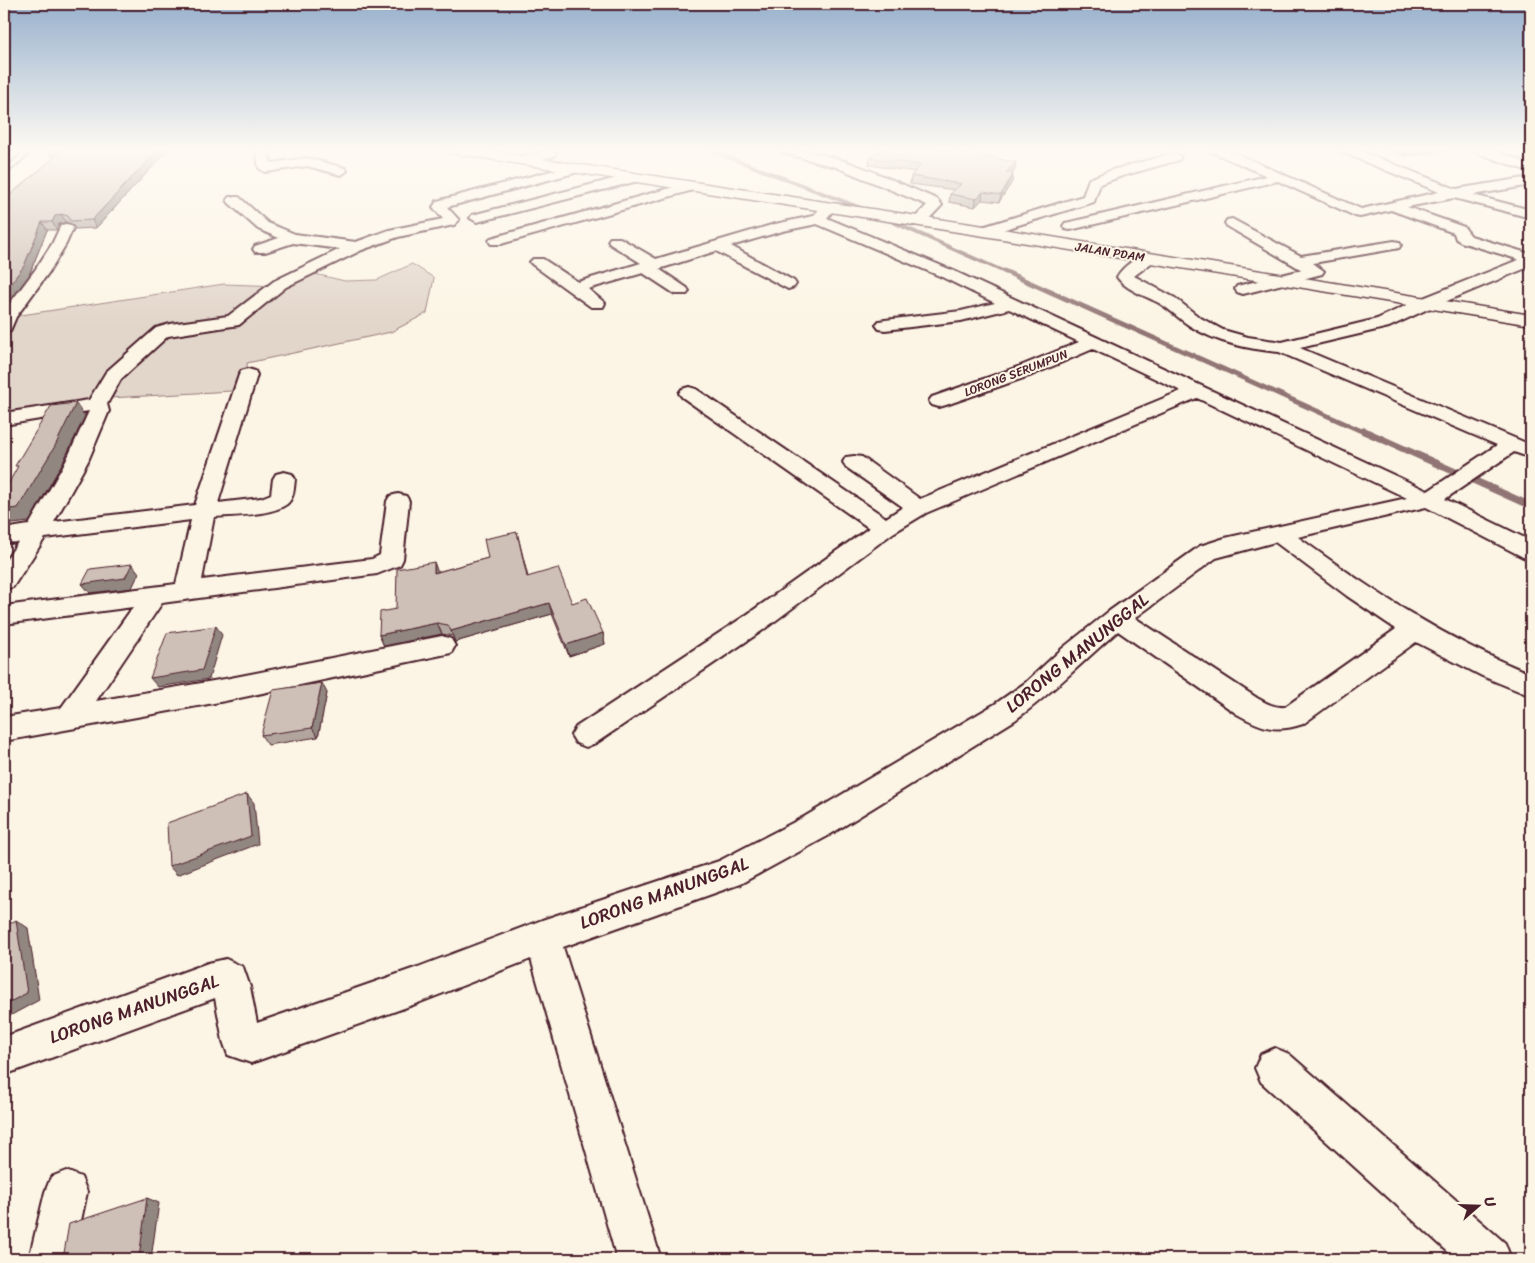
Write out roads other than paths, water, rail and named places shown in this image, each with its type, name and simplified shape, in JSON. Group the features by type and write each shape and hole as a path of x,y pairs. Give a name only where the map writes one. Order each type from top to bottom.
{"street":[{"path":"243,208 263,226 292,238 357,247"},
{"path":"96,405 113,376 162,332 174,328 217,324 238,319 280,284 357,247 394,233 452,220 441,208"},
{"path":"477,218 516,208"},
{"path":"496,241 613,208"},
{"name":"JALAN PDAM","path":"793,208 823,214 863,214 984,231 1531,320"},
{"path":"910,220 933,208"},
{"path":"984,231 1060,208"},
{"path":"1070,226 1148,208"},
{"path":"1338,208 1359,219 1387,208"},
{"path":"1282,347 1383,323 1530,260 1466,238 1462,236 1459,230 1397,208"},
{"path":"1491,208 1530,223"},
{"path":"609,209 619,223"},
{"path":"575,288 823,214 1195,392 1438,494 1531,551"},
{"path":"1232,223 1313,268 1316,272 1244,289"},
{"path":"5,321 41,272 59,244 66,228"},
{"path":"260,249 292,238"},
{"path":"615,242 651,266 681,292"},
{"path":"718,245 788,284"},
{"path":"1300,261 1394,245"},
{"path":"1149,258 1127,273 1125,277 1134,284 1170,303 1194,322 1216,334 1252,344 1282,347 1522,448"},
{"path":"538,262 597,303"},
{"path":"885,326 961,316 1010,304"},
{"name":"LORONG SERUMPUN","path":"940,401 1025,371 1092,343"},
{"path":"186,591 204,511 248,375"},
{"path":"586,735 754,623 885,528 918,508 1195,392"},
{"path":"689,393 885,528"},
{"path":"4,419 80,405 96,405"},
{"path":"4,581 37,532 77,462 98,415 99,407 96,405"},
{"path":"1438,494 1493,457 1522,448"},
{"path":"854,462 918,508"},
{"path":"4,536 265,505 276,502 282,496 284,479"},
{"name":"LORONG MANUNGGAL","path":"4,1056 208,980 226,977 230,980 232,987 242,1041 250,1044 391,995 542,937 728,873 776,849 1005,712 1035,691 1074,654 1117,618 1208,552 1438,494"},
{"path":"4,615 155,594 338,572 384,564 391,559 398,501"},
{"path":"1279,534 1354,588 1415,628 1463,656 1531,685"},
{"path":"71,716 155,594"},
{"path":"1117,618 1247,706 1266,716 1281,720 1293,716 1415,628"},
{"path":"4,729 234,688 442,646"},
{"path":"542,937 639,1259"},
{"path":"1275,1068 1489,1259"},
{"path":"52,1259 66,1192"}],"waterway":[{"path":"861,208 869,211"},
{"path":"884,218 1007,273"},
{"path":"1004,271 1366,433"},
{"path":"1364,431 1531,506"}]}
